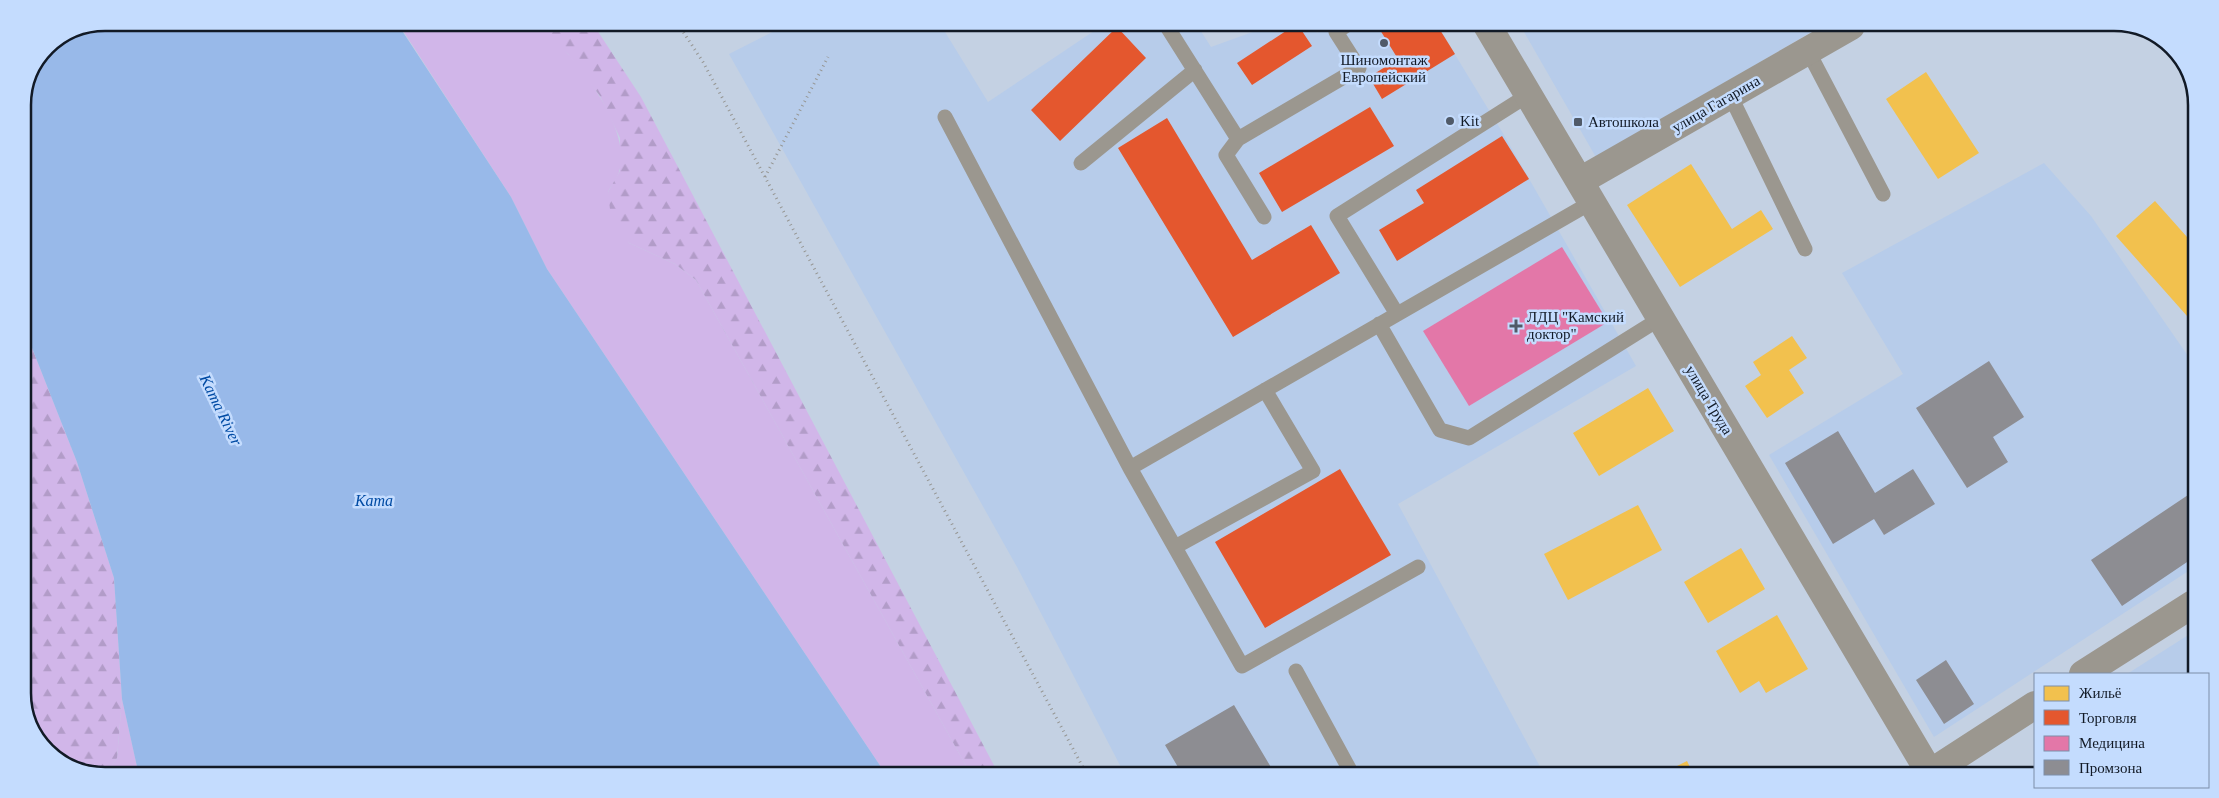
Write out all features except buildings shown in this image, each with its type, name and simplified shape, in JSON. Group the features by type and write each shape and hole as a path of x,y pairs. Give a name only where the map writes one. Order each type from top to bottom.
{"street":[{"name":"улица Труда","path":"1491,31 1925,767"},
{"name":"улица Гагарина","path":"1586,192 1730,96 1842,31"},
{"path":"2085,673 2188,607"},
{"path":"1940,767 2034,706"}],"lane":[{"path":"1170,31 1238,139"},
{"path":"1264,217 1226,155 1238,139 1359,68 1336,32 1338,31"},
{"path":"1808,51 1883,194"},
{"path":"1081,163 1195,70"},
{"path":"1397,314 1337,216 1528,94"},
{"path":"1730,96 1805,249"},
{"path":"945,117 1130,468 1242,666 1418,567"},
{"path":"1130,468 1397,314 1586,192"},
{"path":"1379,324 1440,430 1469,438 1661,318"},
{"path":"1175,547 1313,471 1265,390"},
{"path":"1296,671 1348,767"}],"path":[{"path":"683,31 703,62 1083,767"},
{"path":"765,177 828,57"}],"shaded area":[{"path":"774,31 944,31 988,102 1094,31 1201,31 1211,47 1255,31 1316,31 1317,33 1320,31 1441,31 1504,135 1636,366 1398,504 1540,767 1121,767 1017,567 729,54"},
{"path":"1523,31 1813,31 1597,159"},
{"path":"2044,163 2091,216 2188,356 2188,571 1934,737 1769,455 1903,374 1842,273"},
{"path":"2188,635 2188,673 2129,673"}],"green space":[{"path":"403,31 542,31 565,51 588,79 615,126 619,142 621,158 619,172 608,192 629,243 675,264 696,280 967,767 881,767 547,269 511,197"},
{"path":"541,31 598,31 641,97 995,767 967,767 696,280 675,264 629,243 611,218 608,192 620,171 620,138 600,96 568,54"},
{"path":"31,345 77,462 114,578 122,699 117,758 111,767 95,766 72,759 46,738 33,708 31,698"},
{"path":"122,699 137,767 111,767 117,758"}],"water":[{"name":"Kama","path":"105,31 402,31 511,197 547,269 881,767 137,767 122,699 114,578 77,462 31,345 31,105 37,77 44,64 64,44 77,37"}],"place":[{"name":"Шиномонтаж Европейский","path":"1384,43"},
{"name":"Kit","path":"1450,121"},
{"name":"Автошкола","path":"1578,122"},
{"name":"ЛДЦ \"Камский доктор\"","path":"1516,326"}],"water label":[{"name":"Kama River","path":"221,410"}]}
